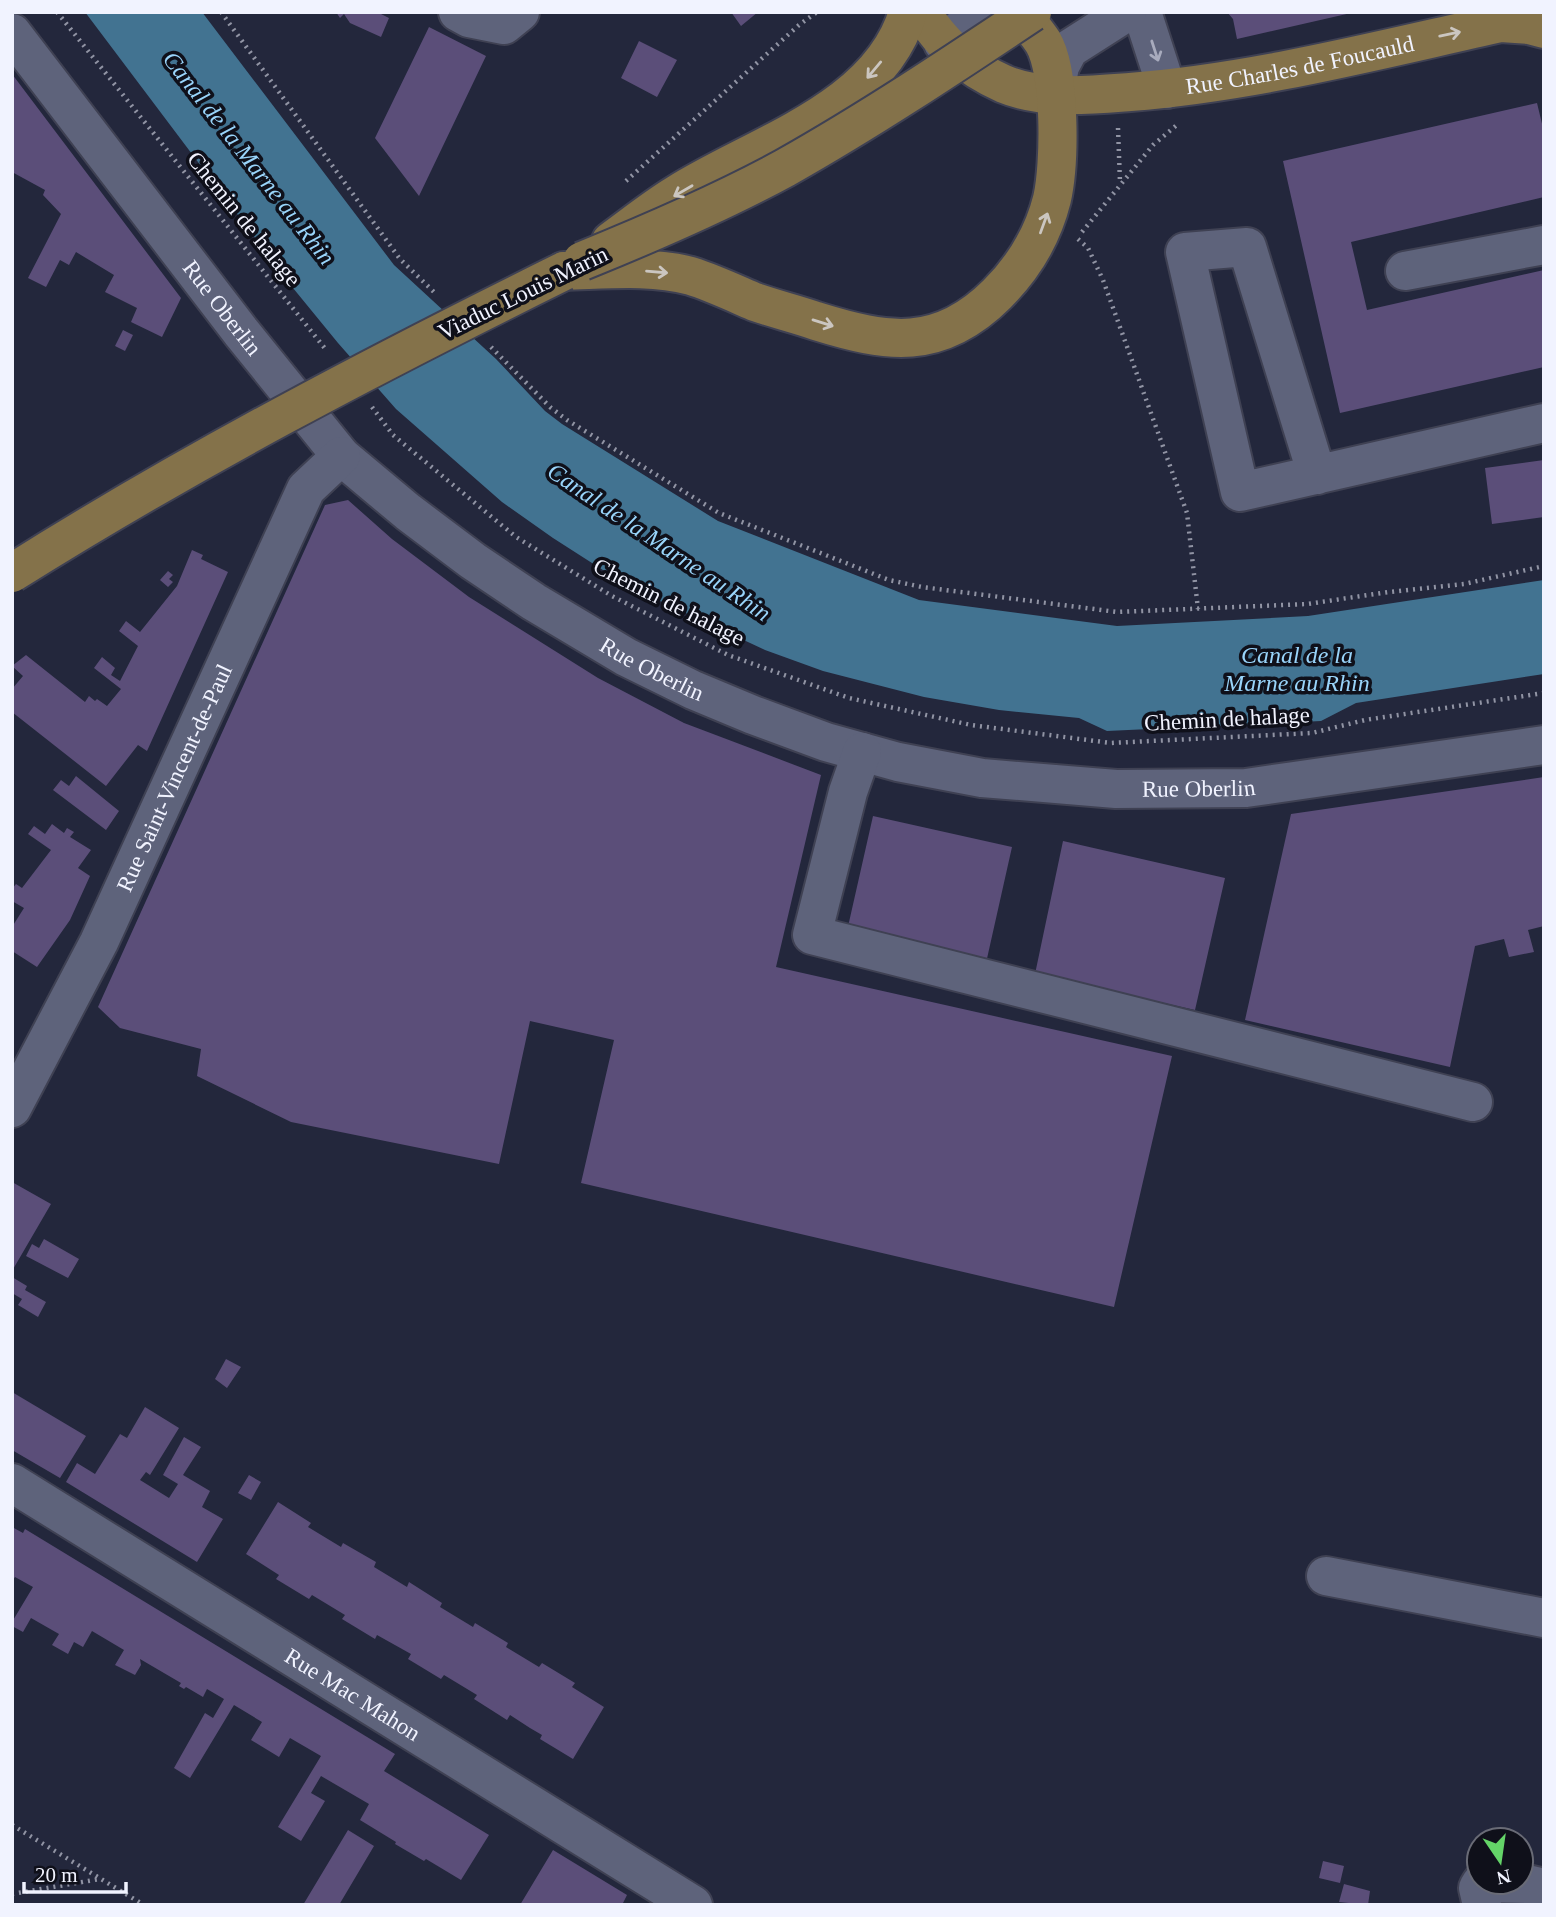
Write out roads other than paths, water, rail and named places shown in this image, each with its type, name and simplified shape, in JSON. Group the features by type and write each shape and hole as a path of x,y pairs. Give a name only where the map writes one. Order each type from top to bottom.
{"main road":[{"path":"573,266 678,193 761,150 844,99 889,52 904,27 908,12"},
{"name":"Rue Charles de Foucauld","path":"921,12 943,43 972,66 1006,84 1055,94 1174,105 1260,76 1501,23 1544,29"},
{"path":"573,266 657,271 690,276 757,303 857,333 890,339 912,339 935,333 965,319 989,302 1010,281 1035,245 1046,222 1053,195 1057,133 1052,65 1043,42 1020,12"},
{"name":"Viaduc Louis Marin","path":"12,573 194,463 450,327 573,266 690,216 784,168 908,95 1032,12"}],"street":[{"path":"458,12 469,18 512,19"},
{"path":"943,43 982,12"},
{"path":"1055,94 1060,66 1069,50 1127,12"},
{"path":"1142,12 1174,105"},
{"name":"Rue Oberlin","path":"12,33 241,332 341,456 408,512 534,602 626,657 693,690 826,742 898,762 982,778 1116,789 1246,788 1544,746"},
{"path":"1405,271 1544,245"},
{"path":"1317,475 1247,247 1185,252 1240,492 1317,475 1544,423"},
{"name":"Rue Saint-Vincent-de-Paul","path":"12,1108 99,942 306,489 341,456"},
{"path":"862,752 848,792 812,935 1473,1102"},
{"name":"Rue Mac Mahon","path":"12,1483 693,1905"},
{"path":"1326,1576 1544,1618"},
{"path":"1482,1905 1478,1888 1481,1884 1527,1884 1544,1888"}],"water":[{"name":"Canal de la Marne au Rhin","path":"85,12 202,12 394,265 496,359 545,411 718,521 919,600 1117,626 1308,616 1544,580 1544,674 1356,703 1321,721 1107,731 1079,718 999,710 924,697 823,671 765,650 660,601 606,572 553,538 502,502 396,409 293,288"}]}
